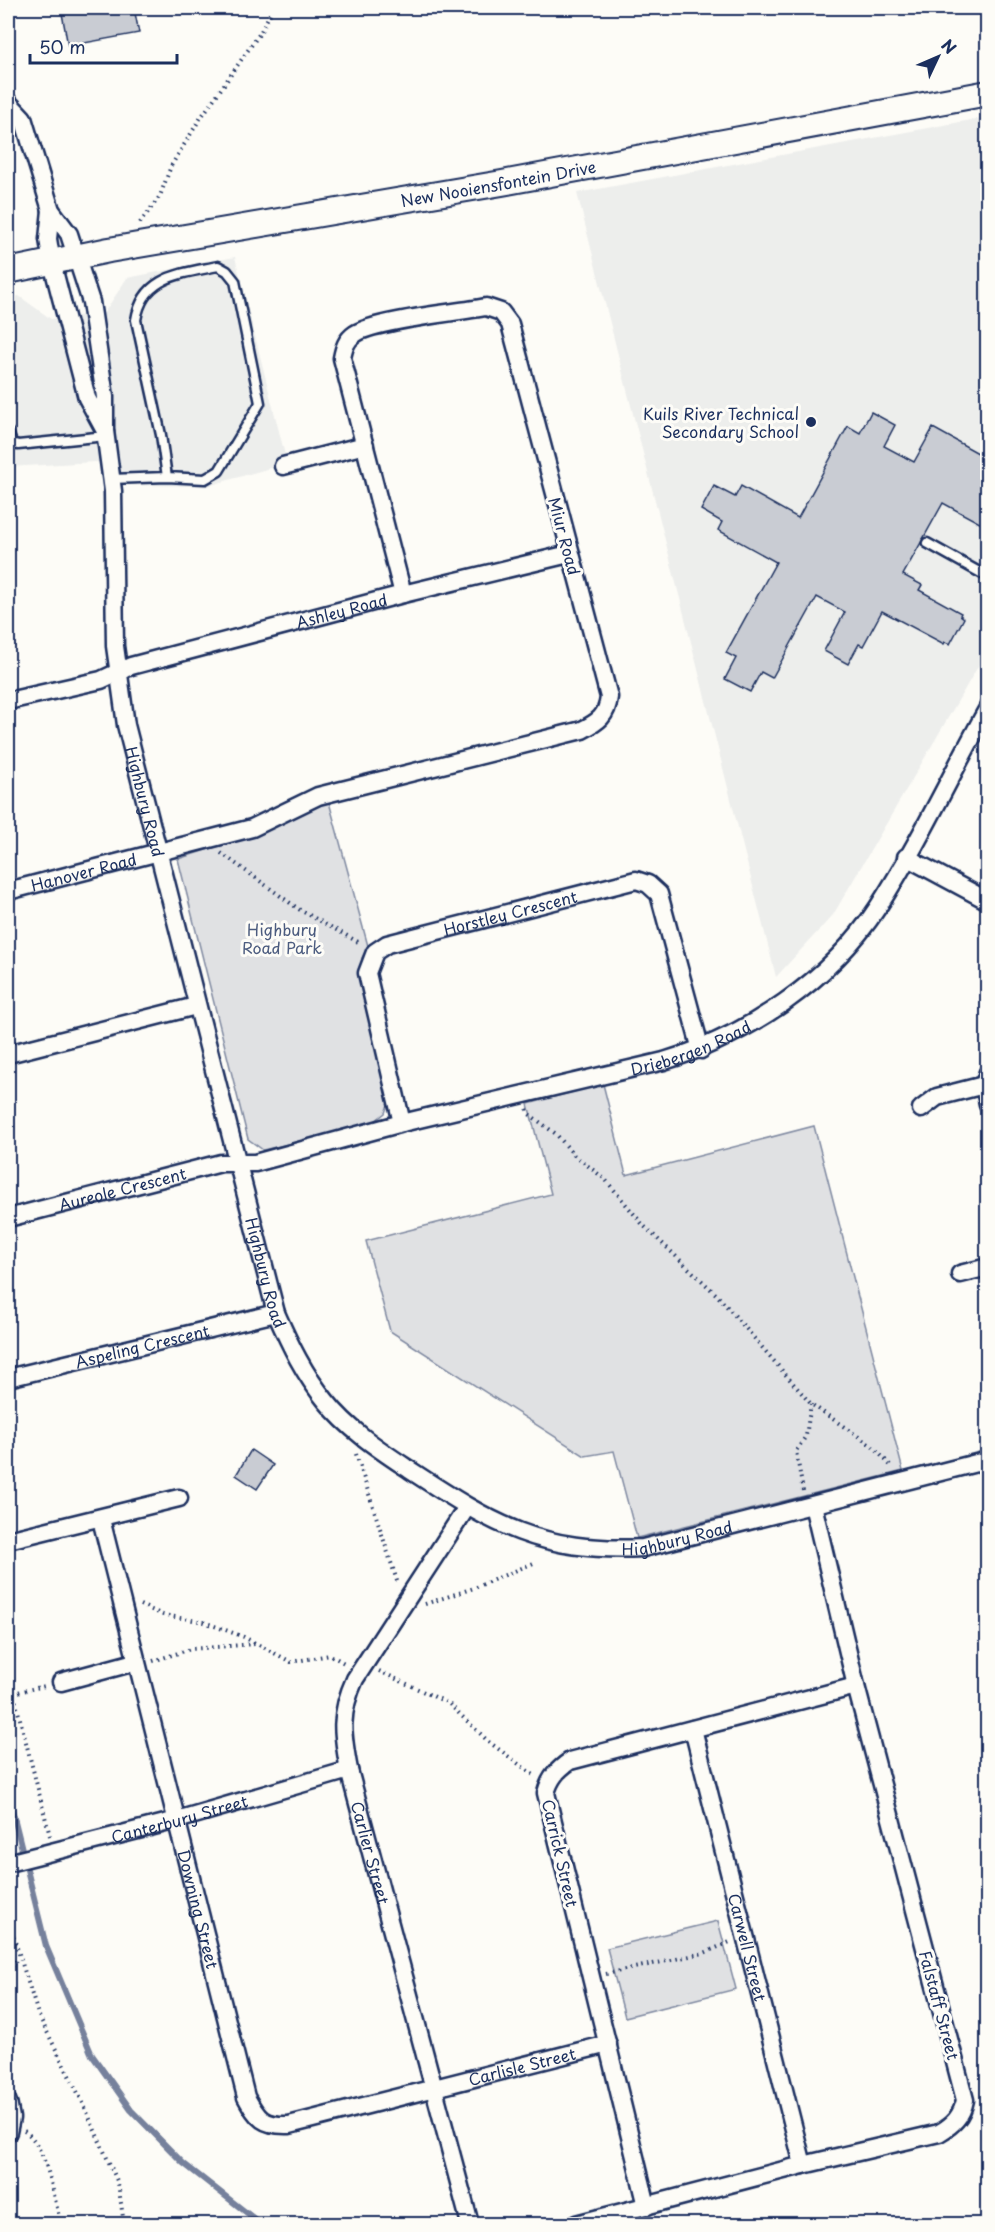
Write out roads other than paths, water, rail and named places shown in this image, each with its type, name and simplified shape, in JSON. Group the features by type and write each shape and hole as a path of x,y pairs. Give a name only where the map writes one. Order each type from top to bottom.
{"street":[{"name":"New Nooiensfontein Drive","path":"8,271 109,250 651,157 987,93"},
{"path":"8,102 23,118 51,210"},
{"name":"Highbury Road","path":"51,210 69,234 91,302 105,397 105,434 111,479 118,673 126,725 276,1313 310,1380 347,1423 376,1448 467,1508 537,1539 567,1546 607,1550 643,1548 987,1460"},
{"name":"Highbury Road","path":"51,210 48,239 52,263 87,398 105,434"},
{"name":"Miur Road","path":"159,853 252,828 318,796 582,730 597,723 608,708 609,697 569,554 510,324 501,312 486,307 367,328 348,340 342,358 403,594"},
{"path":"283,466 365,445"},
{"name":"Ashley Road","path":"8,702 101,680 131,666 403,594 569,554"},
{"name":"Driebergen Road","path":"239,1164 255,1163 402,1123 701,1050 738,1032 781,1004 835,957 877,908 987,708"},
{"name":"Hanover Road","path":"8,891 159,853"},
{"path":"906,857 987,901"},
{"name":"Horstley Crescent","path":"402,1123 367,973 375,952 387,944 636,880 648,884 659,894 701,1050"},
{"path":"8,1054 196,1006"},
{"path":"921,1109 937,1096 986,1078 987,1104"},
{"name":"Aureole Crescent","path":"8,1218 221,1163 239,1164"},
{"path":"960,1274 987,1267"},
{"name":"Aspeling Crescent","path":"8,1378 276,1313"},
{"path":"8,1540 179,1498"},
{"name":"Falstaff Street","path":"576,2224 803,2165 939,2133 952,2126 965,2100 809,1506"},
{"name":"Carlier Street","path":"467,1508 355,1679 344,1702 341,1727 349,1770 436,2089 470,2224"},
{"name":"Downing Street","path":"101,1519 135,1662 246,2097 263,2121 274,2126 289,2125 436,2089"},
{"path":"62,1682 135,1662"},
{"name":"Carrick Street","path":"647,2206 546,1793 553,1774 570,1761 856,1686"},
{"name":"Carwell Street","path":"693,1729 803,2165"},
{"name":"Canterbury Street","path":"9,1862 177,1820 349,1770"},
{"name":"Carlisle Street","path":"436,2089 608,2044"},
{"path":"8,2102 9,2128"}],"lane":[{"path":"111,479 167,477 205,479 219,471 260,403 235,280 227,271 218,266 156,282 146,291 137,312 136,320 161,435 167,477"},
{"path":"8,432 12,443 18,445 105,434"},
{"path":"927,543 987,577"}],"waterway":[{"path":"8,1793 46,1946 92,2055 131,2110 183,2163 261,2224"}],"place":[{"name":"Kuils River Technical Secondary School","path":"811,422"}],"park label":[{"name":"Highbury Road Park","path":"282,938"}]}
